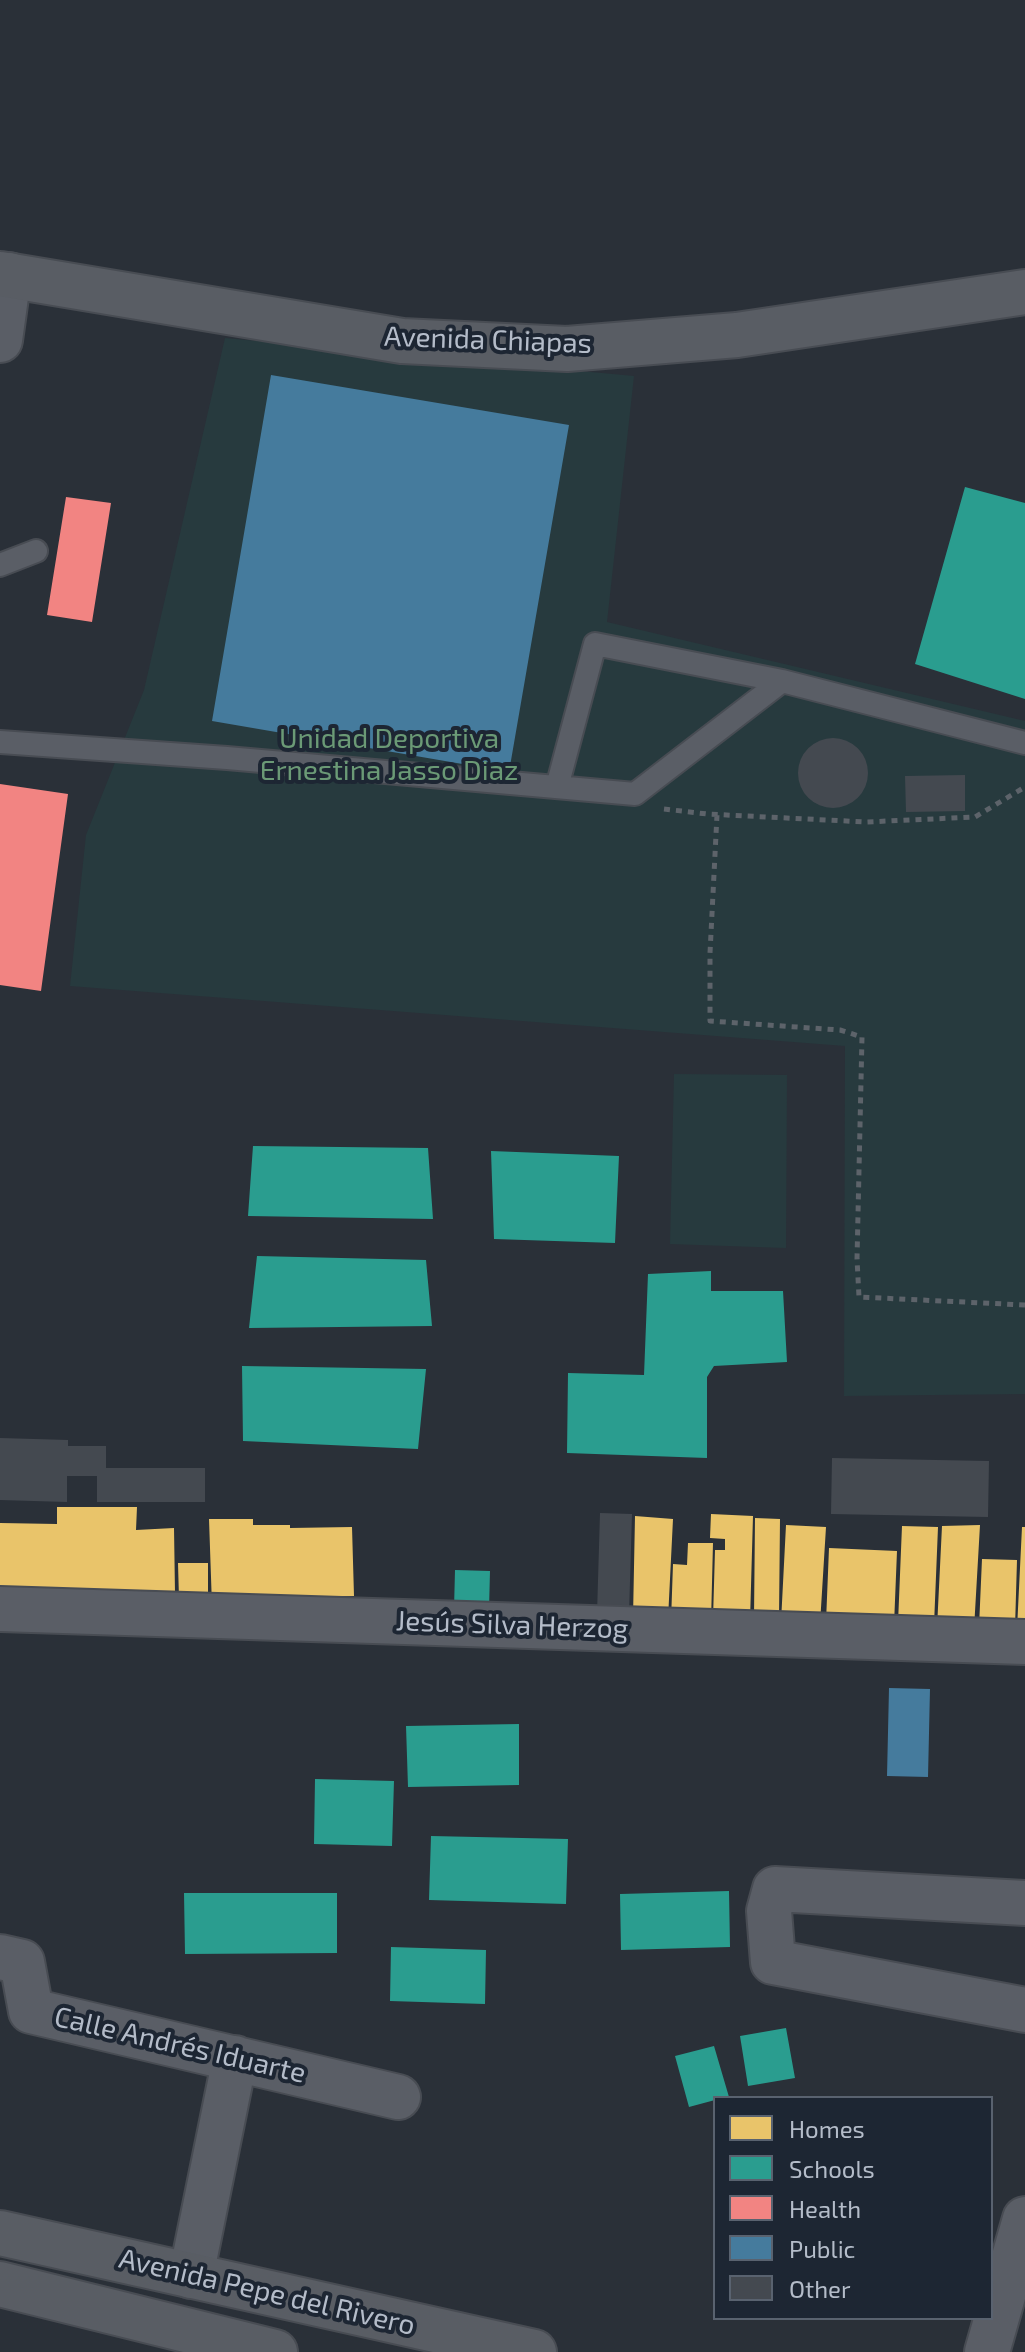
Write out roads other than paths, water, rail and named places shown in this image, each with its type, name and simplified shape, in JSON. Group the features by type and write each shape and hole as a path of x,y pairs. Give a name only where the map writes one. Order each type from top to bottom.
{"main road":[{"name":"Avenida Chiapas","path":"5,275 402,341 567,349 737,335 1025,292"},
{"name":"Avenida Pepe del Rivero","path":"0,2233 534,2352"},
{"name":"Avenida Pepe del Rivero","path":"0,2284 275,2352"}],"street":[{"path":"0,340 5,275"},
{"name":"Jesús Silva Herzog","path":"0,1609 1025,1642"},
{"path":"1025,1903 775,1889 769,1911 773,1962 1025,2010"},
{"name":"Calle Andrés Iduarte","path":"0,1957 22,1962 31,2011 398,2097"},
{"path":"191,2276 235,2058"},
{"path":"987,2352 1012,2229"}],"lane":[{"path":"0,565 36,551"},
{"path":"557,787 595,644 782,681 1025,743"},
{"path":"0,742 227,758 635,794 782,681"}],"park label":[{"name":"Unidad Deportiva Ernestina Jasso Diaz","path":"389,755"}]}
